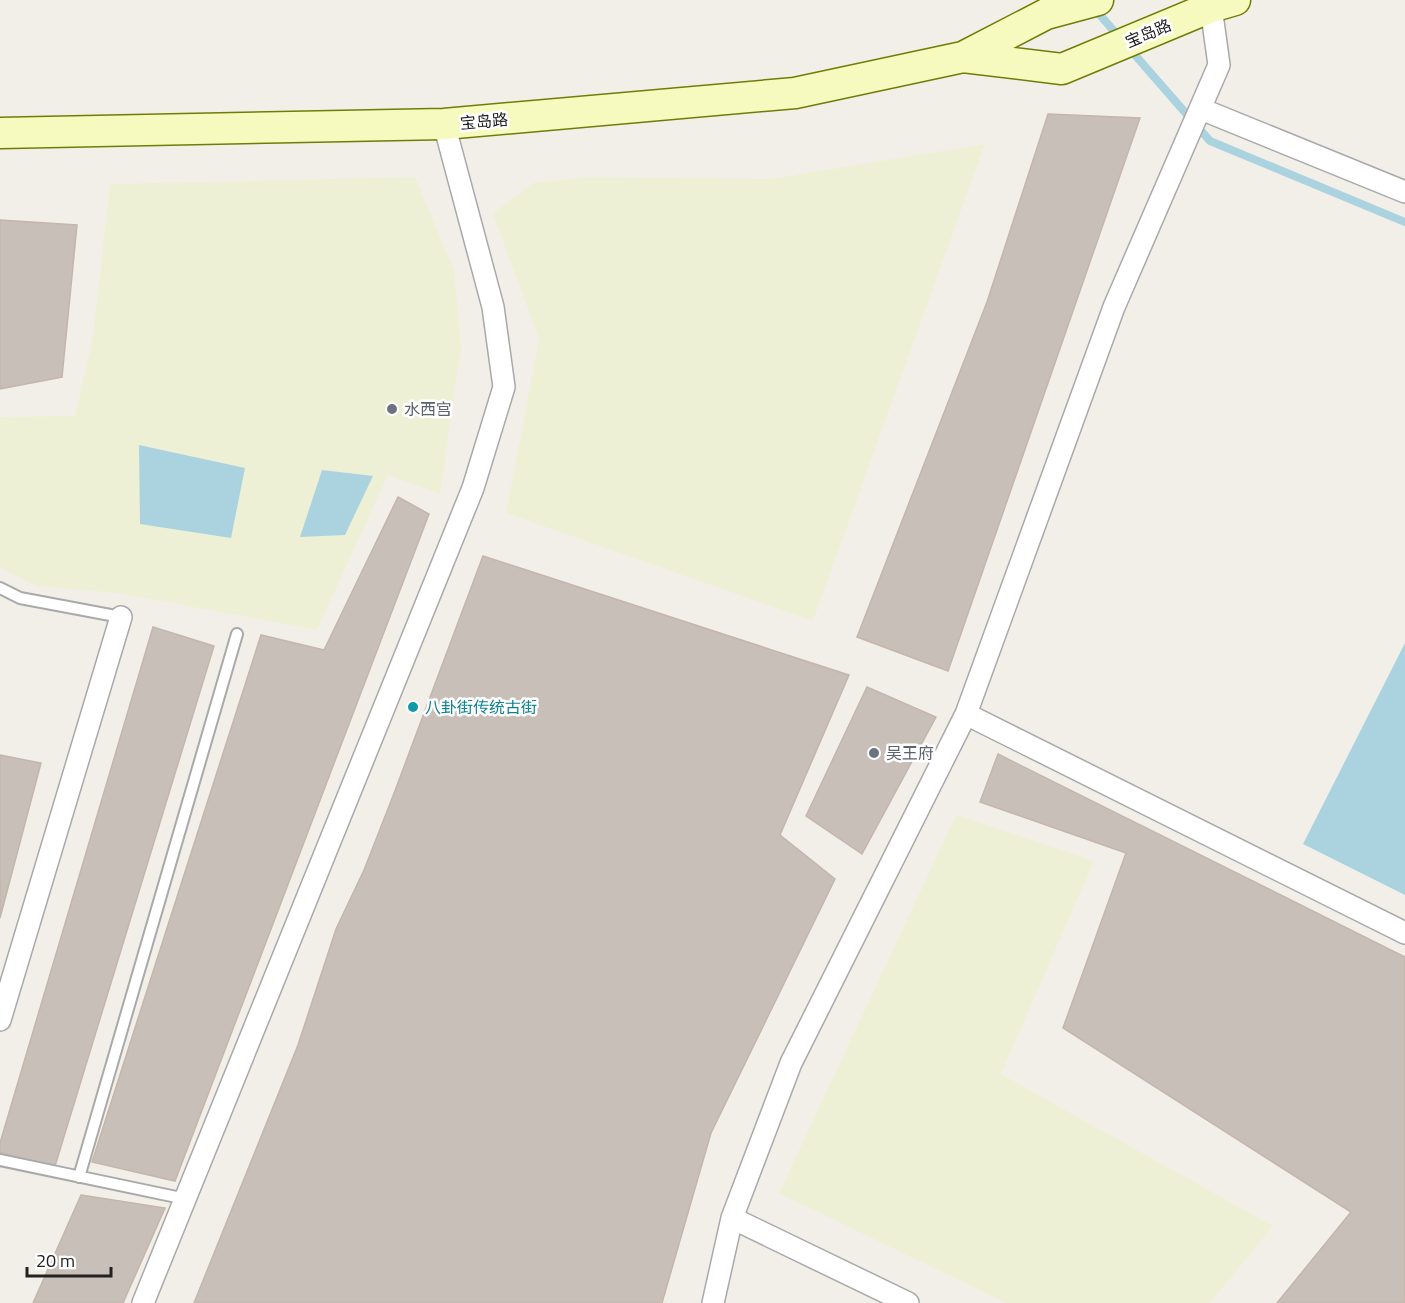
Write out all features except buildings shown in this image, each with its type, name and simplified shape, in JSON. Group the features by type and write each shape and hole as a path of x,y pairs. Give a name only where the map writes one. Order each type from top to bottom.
{"main road":[{"path":"963,57 1046,7 1098,0"},
{"name":"宝岛路","path":"0,133 444,124 795,93 963,57 1062,69 1223,3"}],"street":[{"path":"713,1303 732,1218 791,1064 966,714 1114,307 1219,65 1223,3"},
{"path":"1201,109 1405,192"},
{"path":"143,1303 473,489 504,387 493,307 444,124"},
{"path":"0,1020 121,617"},
{"path":"966,714 1405,933"},
{"path":"732,1218 908,1303"}],"lane":[{"path":"0,588 20,598 121,617"},
{"path":"79,1177 237,634"},
{"path":"0,1160 186,1199"}],"green space":[{"path":"985,144 813,621 506,513 539,339 493,214 533,183 590,177 772,179"},
{"path":"415,177 454,270 461,346 440,494 388,475 317,630 118,593 36,586 0,567 0,417 75,416 93,337 110,184"},
{"path":"956,815 1094,861 1001,1074 1273,1226 1210,1303 1006,1303 779,1193"}],"water":[{"path":"139,445 245,468 231,538 140,524"},
{"path":"322,470 373,476 345,535 300,537"},
{"path":"1405,643 1405,895 1303,844"}],"waterway":[{"path":"1093,7 1120,38"},
{"path":"1128,47 1210,141 1405,222"}],"place":[{"name":"水西宫","path":"392,409"},
{"name":"八卦街传统古街","path":"413,707"},
{"name":"吴王府","path":"874,753"}]}
